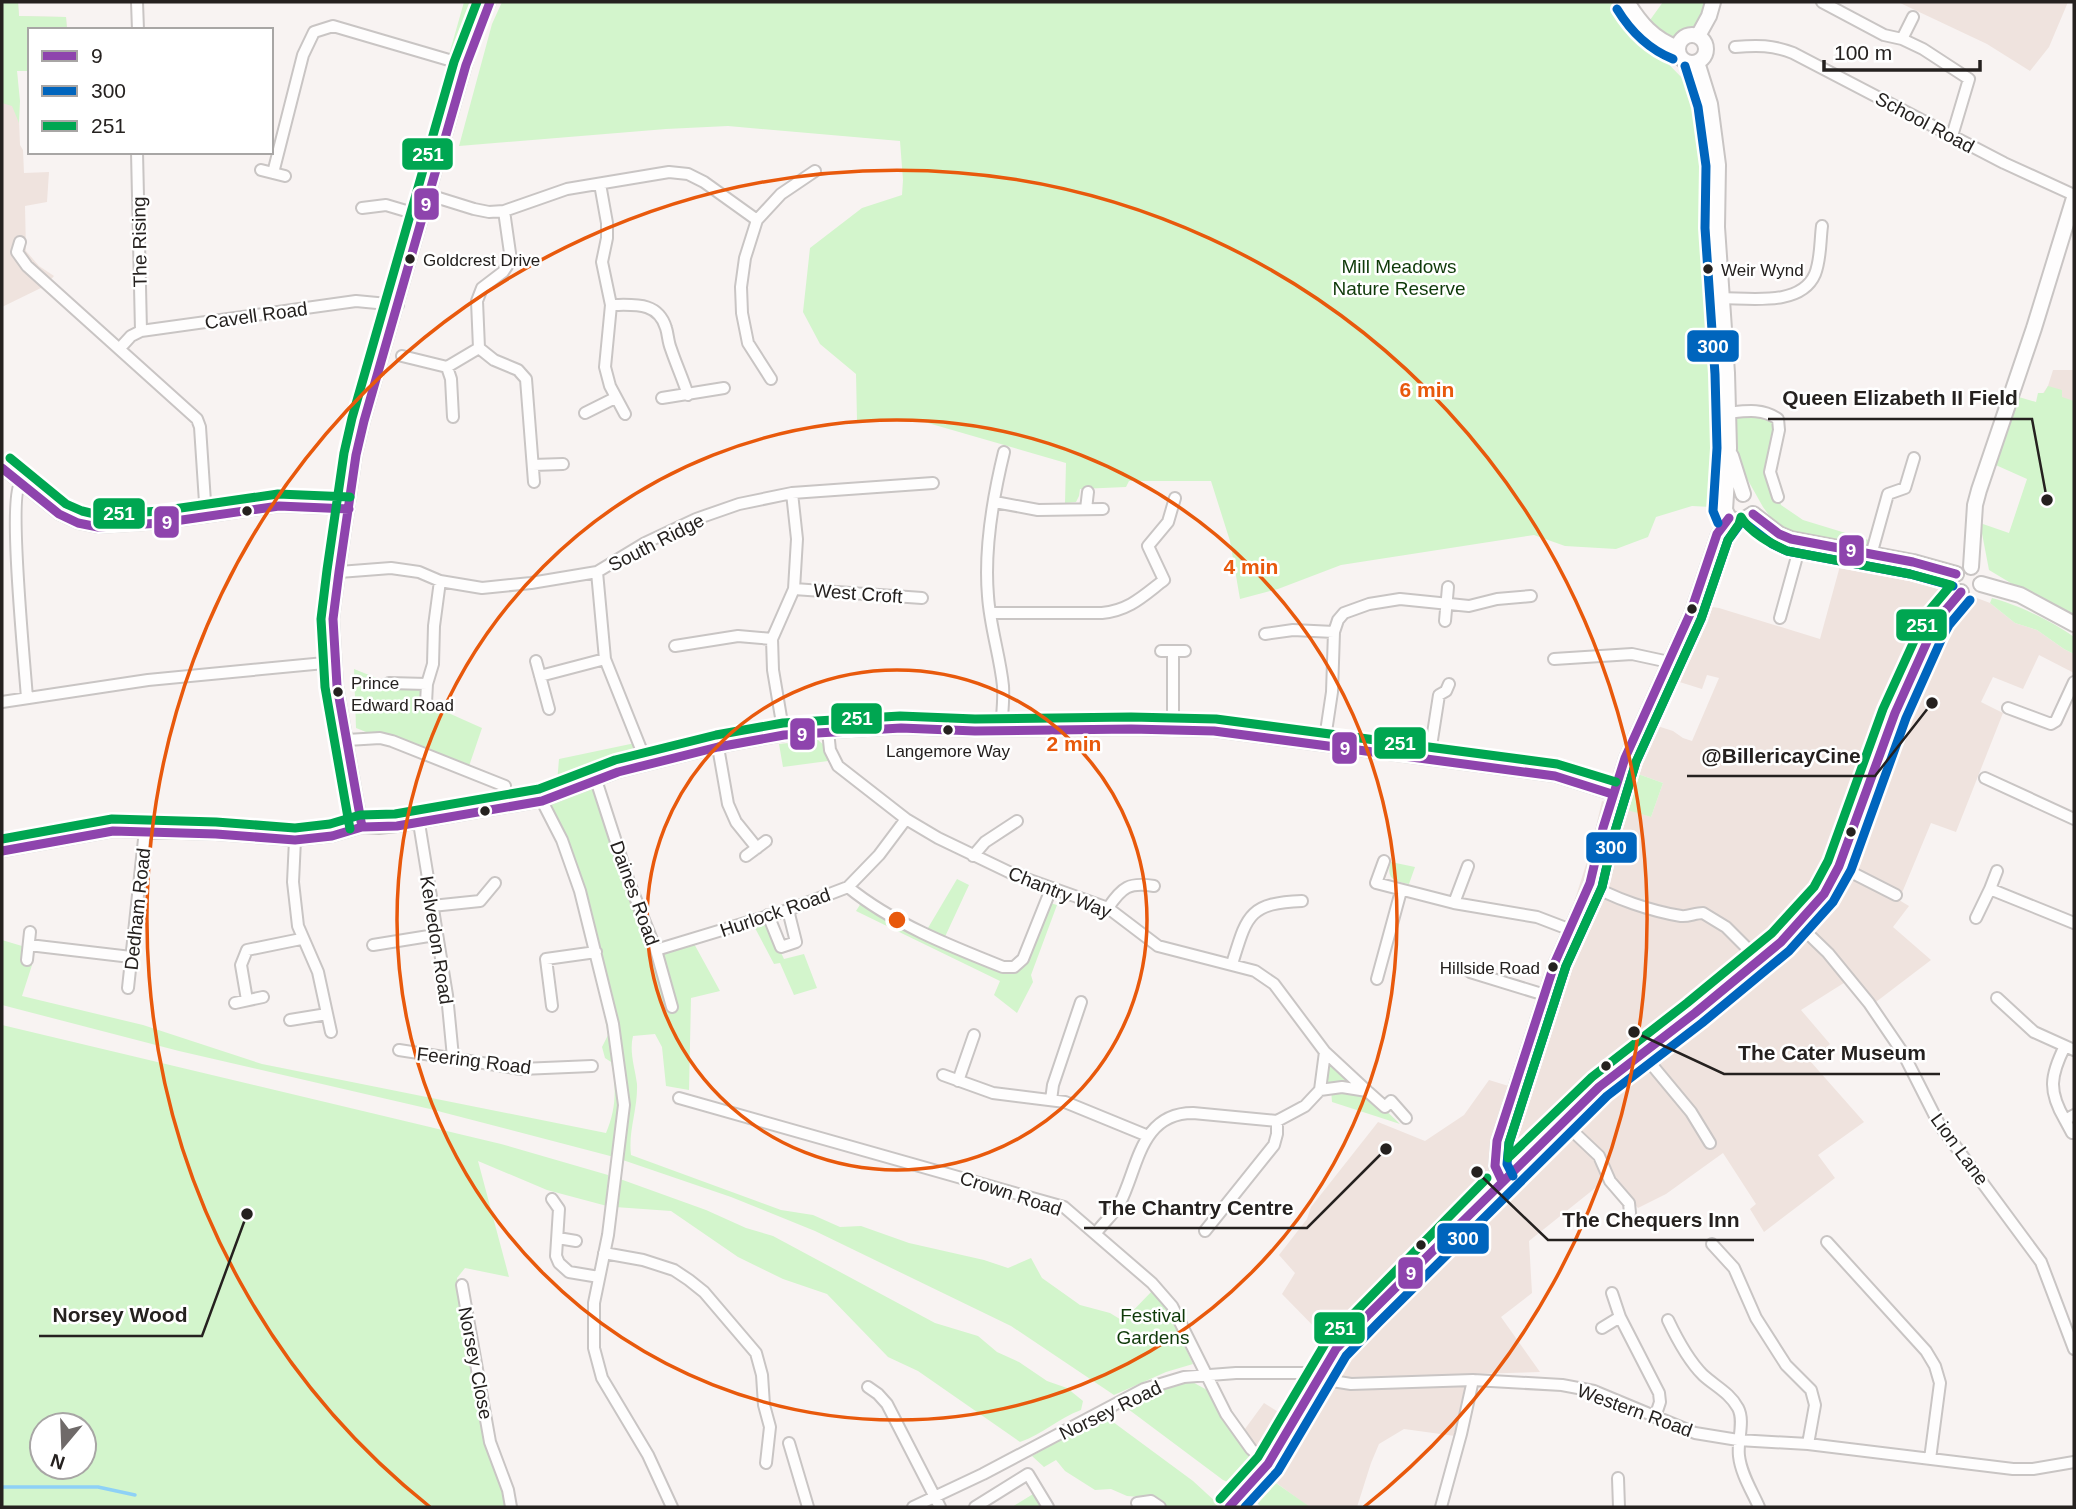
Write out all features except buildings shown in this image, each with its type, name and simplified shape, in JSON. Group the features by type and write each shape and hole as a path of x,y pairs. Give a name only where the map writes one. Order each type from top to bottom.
{"main road":[{"path":"1627,2 1653,36 1678,48"},
{"path":"1698,36 1713,2"},
{"path":"1697,62 1684,61 1678,48 1685,37 1698,36"},
{"path":"1697,62 1706,52 1704,43 1698,36"},
{"path":"1697,62 1710,104 1718,165 1720,298 1727,373 1725,510 1728,518 1740,522 1753,514"},
{"path":"1971,567 1975,505 1979,490 2034,328 2074,197"},
{"path":"1728,448 1743,494 1754,502 1753,514"},
{"path":"1726,501 1735,494 1743,494"},
{"path":"1753,514 1779,534 1801,542 1913,562 1956,574"},
{"path":"1971,567 1978,572 1981,583 1973,592 1962,592 1955,585 1956,574 1963,568 1971,567"},
{"path":"1981,583 2020,594 2074,624"},
{"path":"1229,1507 1258,1477 1283,1442 1336,1349 1599,1087 1759,960 1799,925 1824,894 1839,866 1903,694 1939,618 1962,592"}],"street":[{"path":"137,2 138,28"},
{"path":"362,827 337,685 333,619 339,572 361,433 466,65 490,2"},
{"path":"1822,2 1884,35 1902,39 1969,79 1951,136"},
{"path":"1902,39 1913,17"},
{"path":"261,170 279,174 303,55 314,32 333,26 466,65"},
{"name":"School Road","path":"1735,47 1778,47 2074,197"},
{"name":"The Rising","path":"137,154 141,331"},
{"path":"771,379 748,343 742,313 743,273 757,220 781,194 815,171"},
{"path":"429,195 474,209 504,211 557,192 669,172 688,174 704,182 757,220"},
{"path":"600,184 607,223 602,262 611,304 605,367 615,398 625,414"},
{"path":"362,208 386,205 423,216"},
{"path":"504,211 511,260 503,272 482,288 477,301 479,348 494,360 519,370 526,379 534,482"},
{"path":"1720,298 1781,297 1798,293 1814,277 1822,226"},
{"path":"20,242 17,252 19,258 197,419 200,426 206,517"},
{"name":"Cavell Road","path":"141,331 356,301 398,305"},
{"path":"611,304 640,305 650,307 658,313 666,328 688,395"},
{"path":"120,348 131,336 141,331"},
{"path":"402,356 447,366 479,348"},
{"path":"447,366 452,379 453,417"},
{"path":"662,398 724,388"},
{"path":"585,413 615,398"},
{"path":"1727,413 1756,410 1768,412 1778,419 1779,430 1770,472 1779,497"},
{"path":"1001,729 1003,687 987,582 995,502 1004,452"},
{"path":"1871,555 1888,495 1905,488 1914,458"},
{"path":"533,464 563,464"},
{"path":"2,468 59,514 78,523 98,527 129,527 279,506 349,509"},
{"name":"South Ridge","path":"339,572 391,568 419,572 440,581 482,588 531,583 597,572 645,543 696,519 739,505 792,493 933,483"},
{"path":"20,484 17,489 15,521 27,698"},
{"path":"1086,509 1088,492"},
{"path":"784,735 773,670 772,639 794,589 797,539 792,493"},
{"path":"990,613 1102,613 1119,611 1133,604 1164,580 1148,546 1168,522 1175,498"},
{"path":"995,502 1038,510 1103,509"},
{"path":"1502,1181 1495,1166 1497,1141 1555,962 1590,883 1612,794 1640,720 1690,614 1714,541 1728,518"},
{"path":"1780,618 1801,542"},
{"path":"597,572 606,659 647,764"},
{"path":"425,703 433,664 433,626 440,581"},
{"path":"1445,621 1448,587"},
{"name":"West Croft","path":"794,589 922,598"},
{"path":"1324,745 1332,692 1334,632 1344,613 1358,607 1401,599 1469,606 1497,599 1531,596"},
{"path":"1265,634 1293,630 1334,632"},
{"path":"675,646 738,636 772,639"},
{"path":"1161,651 1179,651 1173,730"},
{"path":"1554,659 1632,654 1669,662"},
{"path":"540,676 606,659"},
{"path":"536,661 549,709"},
{"path":"2,702 148,680 335,662"},
{"path":"389,682 427,684"},
{"path":"2008,708 2048,724 2056,721 2074,682"},
{"path":"1429,759 1439,695 1446,691 1448,684"},
{"path":"2,851 96,833 145,830 295,840 332,836 362,827 379,828 419,823 542,801 647,764 718,747 784,735 901,728 975,731 1214,731 1555,776 1612,794"},
{"name":"Chantry Way","path":"828,731 830,750 838,766 906,819 973,856 1051,889 1108,908 1158,946 1255,971 1273,984 1325,1052 1367,1091"},
{"path":"347,740 380,738 392,741 505,786"},
{"path":"718,747 729,804 736,822 762,845 746,856"},
{"path":"1985,778 2074,819"},
{"name":"Daines Road","path":"596,780 629,882 656,950 672,1007"},
{"path":"542,801 573,865 613,1024 624,1105 593,1320 594,1348 601,1378 648,1455 672,1507"},
{"name":"Hurlock Road","path":"656,950 788,910 848,887 879,855 906,819"},
{"path":"973,856 985,842 1017,821"},
{"name":"Kelvedon Road","path":"419,823 435,935 447,995 453,1057"},
{"name":"Dedham Road","path":"128,988 145,830"},
{"path":"295,840 295,908 302,939 310,950 318,972 331,1032"},
{"path":"1384,861 1376,883 1454,904 1518,912 1571,930"},
{"path":"1454,904 1468,866"},
{"path":"1839,866 1896,895"},
{"path":"1976,918 1997,871"},
{"path":"432,906 480,901 495,883"},
{"path":"1590,883 1616,897 1651,908 1684,916 1699,913 1726,927 1759,960"},
{"path":"1108,908 1128,886 1154,886"},
{"path":"848,887 872,905 925,933 1003,967 1014,967 1023,959 1051,889"},
{"path":"1990,889 2074,921"},
{"path":"1377,979 1401,891"},
{"path":"1232,964 1242,933 1257,909 1269,904 1302,901"},
{"path":"768,915 781,947 787,946 796,942 788,910"},
{"name":"Lion Lane","path":"1799,925 1828,953 1869,1003 1903,1053 1939,1124 2041,1262 2074,1349"},
{"path":"27,960 30,932"},
{"path":"373,945 435,935"},
{"path":"247,1000 242,965 247,950 302,939"},
{"path":"29,945 131,957"},
{"path":"545,947 552,1006"},
{"path":"547,959 596,952"},
{"path":"1471,972 1545,995"},
{"path":"235,1003 263,997"},
{"path":"1997,998 2034,1032 2069,1048 2054,1067 2052,1085 2055,1102 2070,1117 2073,1133"},
{"path":"1051,1100 1053,1084 1082,1002"},
{"path":"290,1020 327,1014"},
{"path":"958,1081 974,1035"},
{"name":"Feering Road","path":"399,1051 522,1069 592,1066"},
{"path":"1320,1090 1325,1052"},
{"path":"1642,1053 1691,1112 1710,1143"},
{"path":"943,1075 993,1093 1051,1100 1077,1107 1148,1136"},
{"path":"1096,1233 1119,1205 1132,1168 1148,1136 1165,1120 1179,1113 1277,1121 1304,1106 1320,1090 1342,1087 1367,1091 1385,1107 1391,1101 1406,1118"},
{"name":"Crown Road","path":"679,1098 1058,1204 1096,1233 1152,1283 1172,1306 1226,1414 1251,1449 1268,1464"},
{"path":"1205,1231 1273,1145 1277,1134 1277,1121"},
{"path":"1563,1122 1599,1156 1611,1181 1629,1203 1630,1213"},
{"path":"552,1199 559,1209 556,1256 563,1268 569,1272 599,1278"},
{"path":"558,1238 576,1241"},
{"path":"1827,1242 1926,1351 1935,1366 1940,1382 1930,1459"},
{"path":"1712,1244 1738,1266 1756,1318 1786,1365 1811,1390 1815,1405 1808,1444"},
{"path":"604,1253 643,1260 674,1270 704,1292 756,1353 770,1427 766,1463"},
{"name":"Norsey Close","path":"462,1284 490,1442 512,1489 511,1507"},
{"path":"1612,1293 1620,1317 1659,1392 1660,1402 1655,1417"},
{"path":"1602,1328 1620,1317"},
{"path":"1668,1320 1677,1330 1700,1371 1732,1398 1742,1415 1738,1440 1741,1466 1759,1507"},
{"name":"Norsey Road","path":"913,1507 938,1503 1058,1434 1144,1389 1184,1377 1206,1375 1321,1376"},
{"name":"Western Road","path":"1321,1376 1351,1384 1372,1385 1472,1380 1562,1385 1594,1391 1695,1433 1738,1440 1808,1444 2012,1469 2033,1469 2074,1462"},
{"path":"1441,1507 1461,1434 1472,1380"},
{"path":"868,1387 887,1404 938,1503"},
{"name":"Norsey Close","path":"477,1443 490,1442"},
{"path":"789,1443 806,1503"},
{"path":"975,1507 1028,1474 1048,1507"},
{"path":"1618,1478 1619,1507"},
{"path":"1137,1503 1151,1501 1160,1507"}],"shaded area":[{"path":"2,2 18,2 19,16 66,17 67,28 28,28 28,71 17,71 24,173 49,172 47,202 25,206 26,251 39,266 54,276 45,286 2,307"},
{"path":"1898,2 2068,2 2049,47 2030,71 1987,44"},
{"path":"2053,370 2074,370 2074,414 2037,402 2048,386"},
{"path":"1843,555 1941,576 1961,592 1990,603 2015,623 2037,630 2074,654 2074,673 2039,655 2023,689 1993,677 1981,702 2003,713 1956,832 1931,823 1899,900 1909,906 1893,927 1931,960 1868,1008 1847,981 1801,1010 1830,1044 1811,1062 1864,1122 1818,1155 1835,1178 1764,1232 1750,1209 1756,1204 1723,1153 1666,1194 1638,1208 1609,1177 1529,1241 1532,1293 1501,1317 1540,1372 1469,1374 1455,1436 1404,1429 1379,1444 1357,1507 1309,1507 1271,1479 1242,1433 1264,1403 1299,1425 1327,1379 1323,1373 1328,1341 1282,1294 1295,1273 1279,1255 1307,1219 1311,1207 1378,1122 1425,1141 1464,1115 1489,1080 1515,1088 1590,852 1602,801 1651,817 1663,783 1627,770 1645,722 1673,731 1692,741 1719,678 1707,675 1702,689 1670,679 1699,605 1719,608 1820,639"}],"green space":[{"path":"2,2 18,2 19,16 66,17 67,28 28,28 28,71 17,71 19,123 12,106 2,103"},
{"path":"464,2 480,2 458,63 443,119 431,118"},
{"name":"Mill Meadows Nature Reserve","path":"502,2 1618,2 1647,42 1686,82 1700,119 1717,474 1711,507 1692,506 1656,517 1648,537 1616,549 1565,546 1534,535 1341,565 1278,589 1240,599 1230,541 1211,481 1129,481 1126,487 1080,489 1076,502 1065,503 1066,463 921,421 857,420 856,374 820,344 803,312 810,248 862,208 902,195 900,141 728,126 459,146 492,24"},
{"path":"1663,2 1713,2 1693,35 1685,37 1679,44 1645,27"},
{"path":"2048,386 2062,390 2062,397 2074,401 2074,621 1989,570 1980,523 2009,533 2027,479 1989,462 2012,395 2036,402 2038,393 2044,393"},
{"path":"1730,412 1778,419 1770,472 1781,505 1803,520 1875,542 1873,547 1801,535 1777,526 1736,459"},
{"path":"1992,598 2023,609 2066,631 2074,637 2074,654 2037,630 2015,623 1990,603"},
{"path":"354,669 389,683 427,684 426,703 482,728 467,772 356,728"},
{"path":"818,740 826,747 828,761 783,767 779,744"},
{"name":"Festival Gardens","path":"640,742 647,764 596,780 656,950 692,940 720,991 691,998 689,1090 666,1086 662,1047 655,1034 633,1036 632,1054 637,1093 631,1155 781,1210 813,1215 840,1227 861,1226 909,1243 1008,1268 1031,1258 1042,1278 1080,1305 1110,1313 1123,1321 1153,1290 1165,1304 1193,1364 1166,1372 1114,1395 1011,1326 815,1231 731,1197 614,1157 430,1109 179,1051 2,1005 2,940 22,946 21,961 32,965 22,996 143,1025 262,1064 606,1133 614,1107 615,1090 611,1062 605,1058 602,1047 608,1035 604,1013 607,996 580,891 542,801 556,795 559,759"},
{"path":"1627,770 1663,783 1651,817 1614,806"},
{"path":"1391,862 1415,867 1409,884 1390,876"},
{"path":"957,879 969,885 943,941 1013,967 1047,902 1057,905 1031,975 1033,982 1017,1013 994,995 1000,981 856,911 863,900 925,933"},
{"path":"767,924 784,959 804,954 817,988 794,995 780,963 774,964 755,928"},
{"path":"2,1025 501,1144 608,1175 607,1206 547,1190 478,1161 509,1277 465,1268 457,1278 463,1325 494,1466 508,1507 2,1507"},
{"path":"1325,1052 1400,1124 1332,1102 1331,1089 1320,1090"},
{"path":"620,1179 773,1236 935,1323 978,1336 997,1352 1019,1362 1047,1381 1067,1388 1083,1401 1081,1410 1020,1442 918,1371 888,1357 827,1294 783,1279 738,1257 671,1211 615,1207"},
{"path":"1185,1378 1209,1391 1263,1466 1238,1487 1223,1480 1124,1406 1150,1387"},
{"path":"1102,1416 1193,1481 1217,1503 1217,1507 1160,1507 1140,1497 1127,1496 1111,1489 1095,1490 1065,1471 1056,1460 1044,1467 1032,1456"},
{"path":"1266,1480 1276,1483 1310,1507 1261,1507 1257,1503 1258,1486"},
{"path":"1038,1491 1048,1507 1012,1507"}],"waterway":[{"path":"2,1487 98,1487 135,1495"}],"transit line":[{"name":"251","path":"350,829 325,687 321,619 344,453 454,62 477,2"},
{"name":"9","path":"362,827 337,686 333,619 356,455 466,65 490,2"},
{"name":"300","path":"1617,9 1641,39 1673,59"},
{"name":"300","path":"1685,66 1698,107 1706,166 1705,228 1717,448 1713,511 1718,523"},
{"name":"251","path":"10,458 66,504 99,515 160,511 278,494 350,497"},
{"name":"9","path":"2,468 59,514 78,523 98,527 161,523 279,506 349,509"},
{"name":"9","path":"1753,514 1779,534 1791,539 1913,562 1956,574"},
{"name":"251","path":"1741,517 1756,533 1787,551 1910,574 1951,585 1929,611 1883,709 1828,861 1814,887 1772,933 1592,1077 1508,1158 1509,1143 1566,966 1602,887 1615,831 1636,762 1701,619 1728,540 1741,517"},
{"name":"9","path":"1502,1181 1495,1166 1497,1141 1555,962 1590,883 1603,828 1625,758 1690,614 1717,534 1729,518"},
{"name":"300","path":"1746,524 1772,544 1787,551 1910,574 1953,586"},
{"name":"300","path":"1513,1176 1507,1164 1509,1143 1566,966 1602,887 1615,831 1636,762 1701,619 1728,540 1739,525"},
{"name":"9","path":"1229,1507 1268,1464 1336,1349 1369,1314 1599,1087 1781,942 1824,894 1839,866 1895,713 1931,633 1939,618 1961,592"},
{"name":"300","path":"1245,1507 1278,1471 1346,1356 1378,1323 1607,1096 1702,1023 1789,951 1833,902 1851,870 1906,718 1942,638 1970,600"},
{"name":"251","path":"2,839 112,819 216,822 295,828 330,824 360,815 395,814 539,789 615,760 716,735 783,723 900,716 975,719 1216,719 1557,764 1616,782"},
{"name":"9","path":"2,851 113,831 295,840 332,836 362,827 397,826 542,801 618,772 718,747 784,735 901,728 975,731 1214,731 1555,776 1612,794"},
{"name":"251","path":"1220,1499 1258,1457 1326,1342 1487,1178"}],"place":[{"name":"Goldcrest Drive","path":"410,259"},
{"name":"Weir Wynd","path":"1708,269"},
{"name":"Queen Elizabeth II Field","path":"2047,500"},
{"name":"Prince Edward Road","path":"338,692"},
{"name":"@BillericayCine","path":"1932,703"},
{"name":"Langemore Way","path":"948,730"},
{"name":"Hillside Road","path":"1553,967"},
{"name":"The Cater Museum","path":"1634,1032"},
{"name":"The Chantry Centre","path":"1386,1149"},
{"name":"The Chequers Inn","path":"1477,1172"},
{"name":"Norsey Wood","path":"247,1214"}]}
